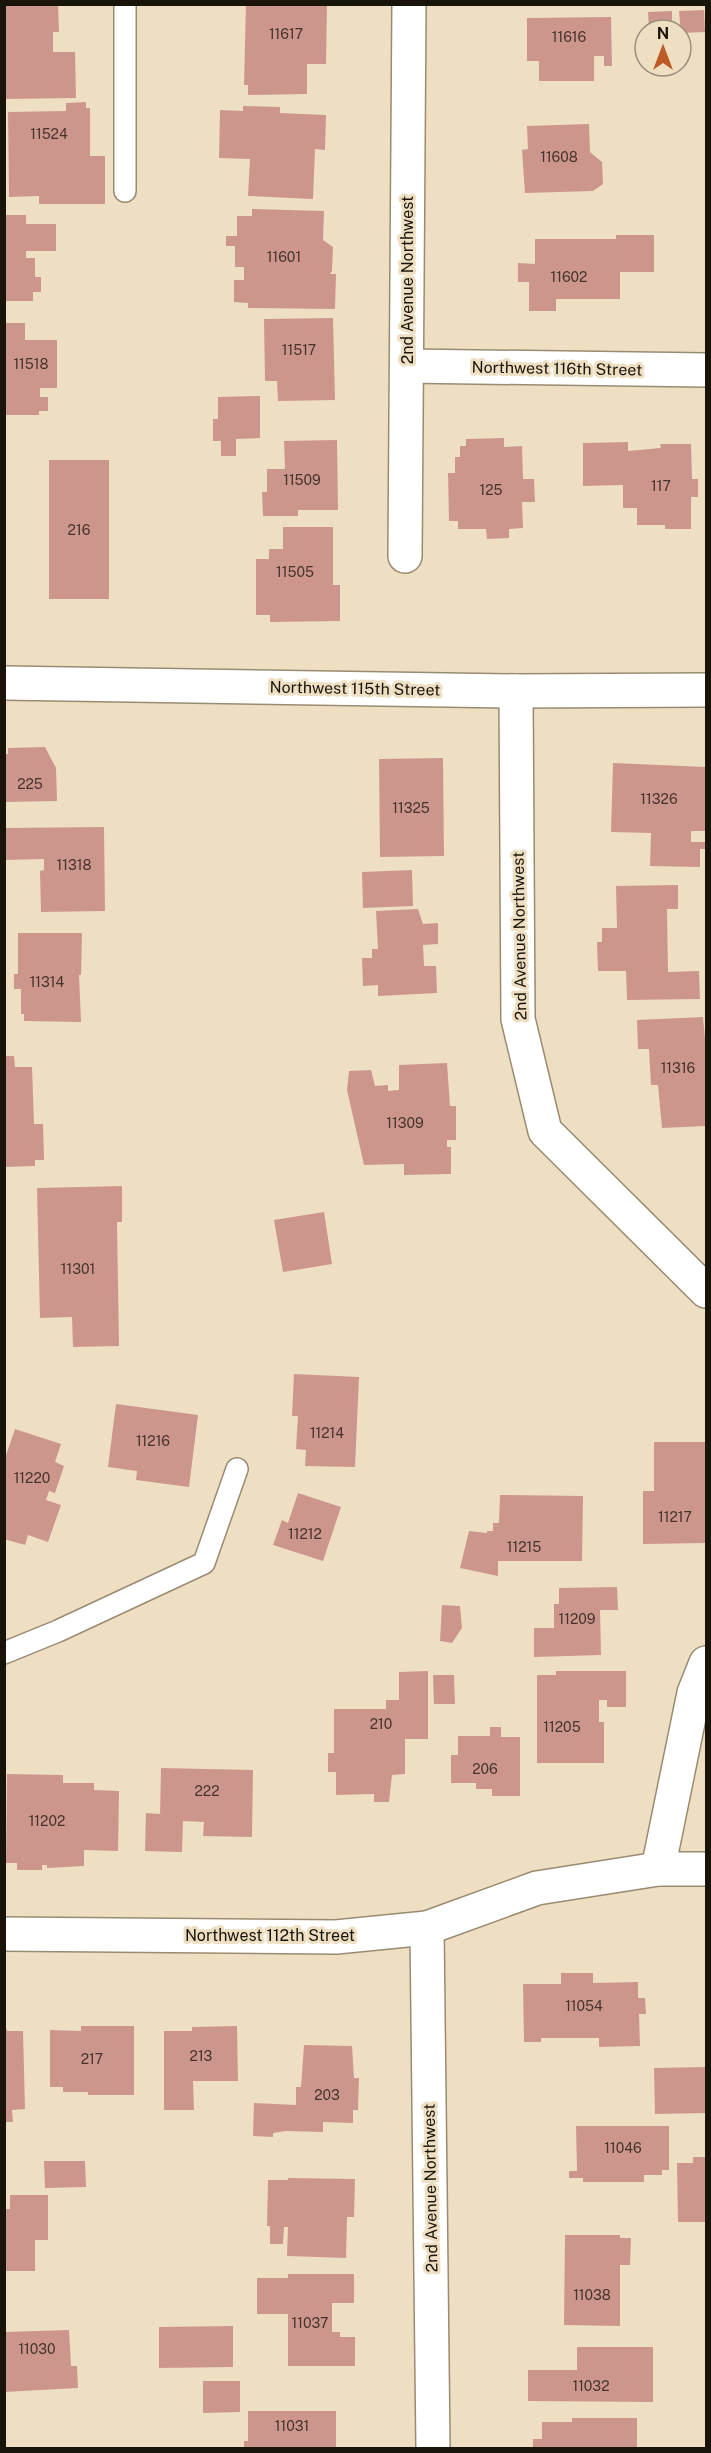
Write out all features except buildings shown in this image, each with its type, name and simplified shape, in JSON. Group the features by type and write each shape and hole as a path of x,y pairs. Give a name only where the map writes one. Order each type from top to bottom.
{"street":[{"name":"2nd Avenue Northwest","path":"405,556 409,4"},
{"name":"Northwest 116th Street","path":"407,366 706,370"},
{"name":"Northwest 115th Street","path":"4,683 516,691 706,690"},
{"name":"2nd Avenue Northwest","path":"516,691 518,1019 545,1131 706,1291"},
{"path":"658,1869 694,1693 706,1663"},
{"name":"Northwest 112th Street","path":"4,1934 336,1937 427,1928 537,1888 658,1869 706,1869"},
{"name":"2nd Avenue Northwest","path":"427,1928 433,2448"}],"lane":[{"path":"124,4 125,191"},
{"path":"4,1653 58,1631 204,1563 237,1469"}]}
